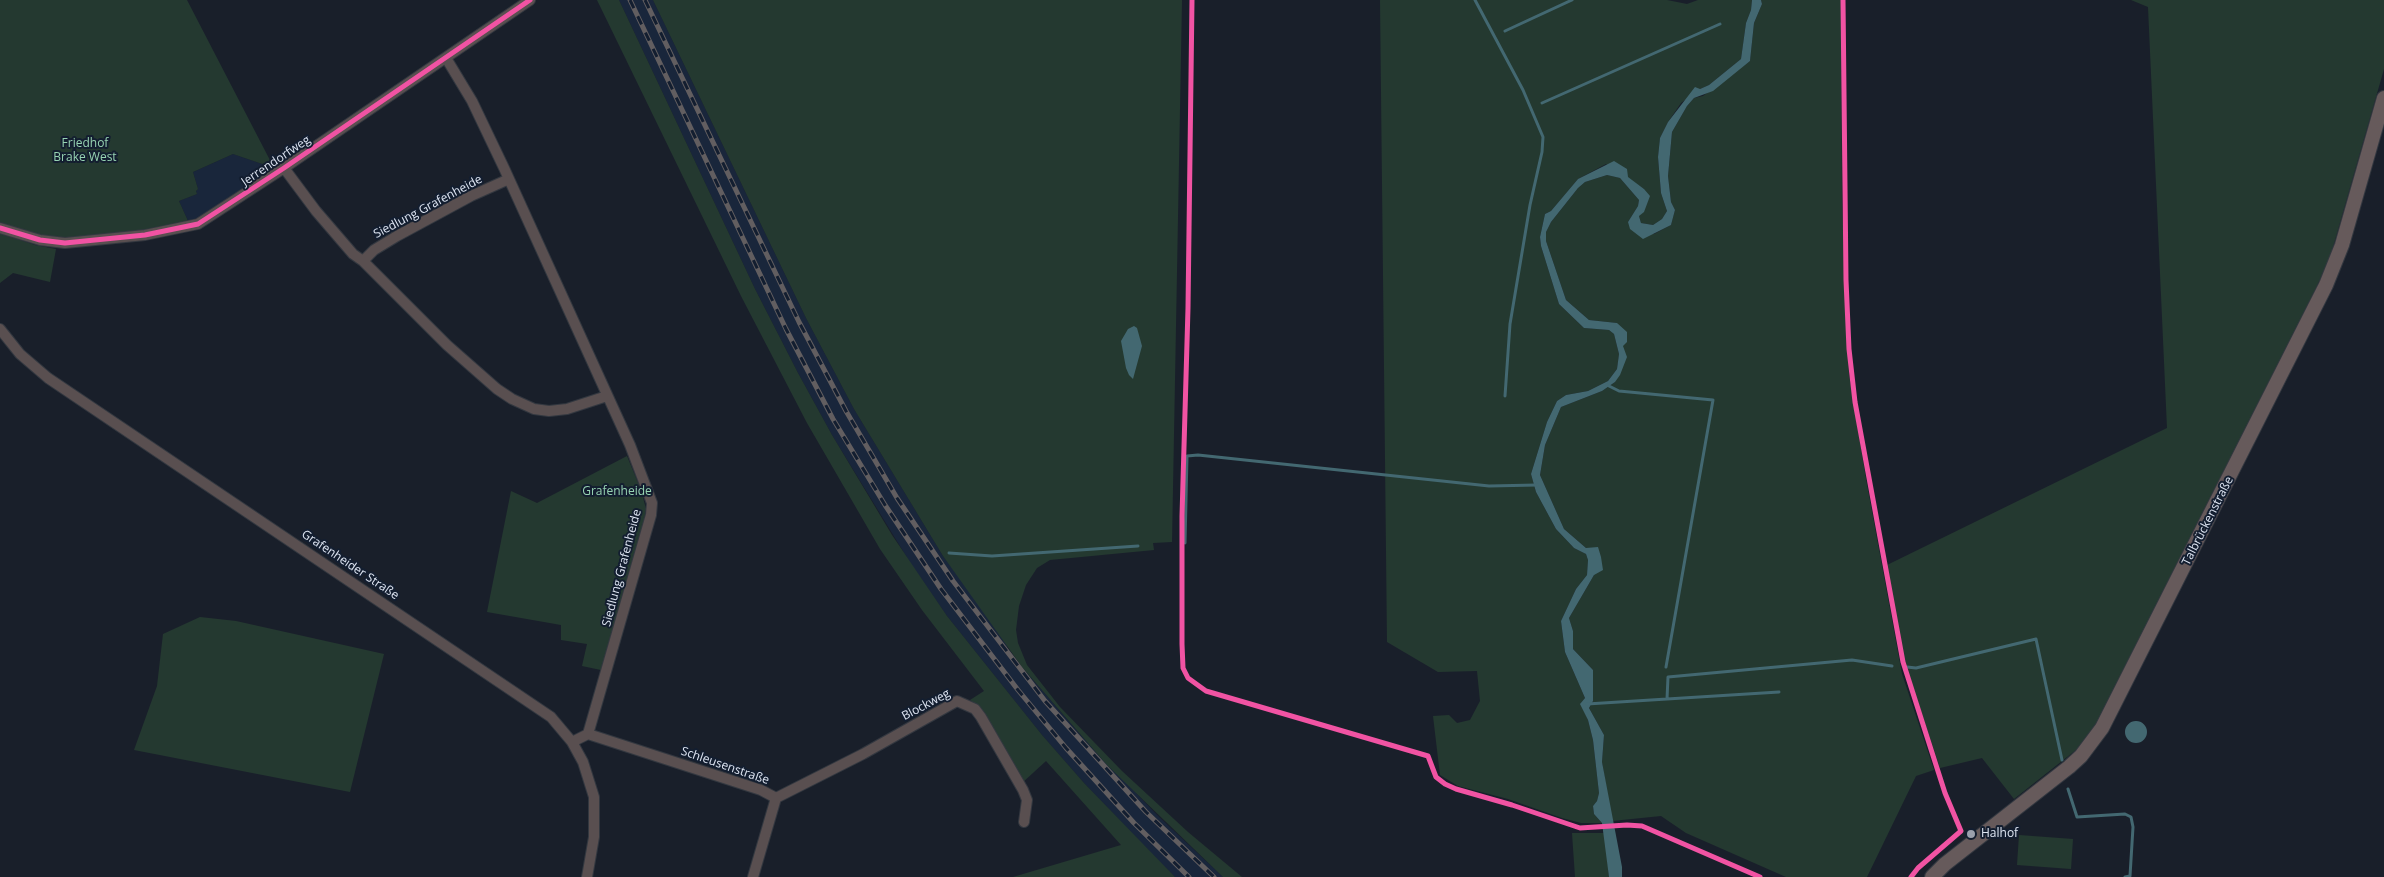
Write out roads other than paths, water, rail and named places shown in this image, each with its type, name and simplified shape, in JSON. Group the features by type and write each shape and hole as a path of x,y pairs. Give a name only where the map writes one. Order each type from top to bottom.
{"main road":[{"name":"Talbrückenstraße","path":"1932,877 1945,864 2069,767 2081,756 2102,728 2326,285 2342,246 2384,98"}],"street":[{"name":"Jerrendorfweg","path":"0,228 40,240 65,243 145,235 186,227 209,217 284,168 530,0"},
{"name":"Siedlung Grafenheide","path":"446,58 472,101 509,179 607,396 648,489 652,503 651,515 588,734"},
{"path":"284,168 316,211 354,254 447,345 512,400 534,409 549,411 567,409 607,396"},
{"name":"Siedlung Grafenheide","path":"363,261 374,250 397,236 471,196 509,179"},
{"name":"Grafenheider Straße","path":"0,329 24,358 48,378 550,717 572,742 582,762 594,797 594,836 587,877"},
{"name":"Blockweg","path":"776,798 863,754 957,701 975,709 981,717 1023,790 1027,800 1024,822"},
{"path":"572,742 588,734"},
{"name":"Schleusenstraße","path":"588,734 761,790 776,798 753,877"}],"waterway":[{"path":"1475,0 1523,90 1543,137 1542,152 1530,205 1510,324 1505,396"},
{"path":"1505,31 1572,0"},
{"path":"1542,103 1720,24"},
{"path":"1607,385 1619,391 1713,400 1666,667"},
{"path":"1185,543 1187,456 1198,455 1489,486 1537,485"},
{"path":"949,553 992,556 1138,546"},
{"path":"1907,667 1916,668 2036,639 2062,760"},
{"path":"1667,699 1668,677 1852,660 1892,666"},
{"path":"1587,704 1779,692"},
{"path":"2068,789 2077,817 2125,814 2131,817 2133,827 2130,876 2125,877"}],"railway":[{"path":"630,0 786,329 833,419 885,505 941,589 1018,690 1066,748 1134,823 1189,877"},
{"path":"645,0 799,322 846,411 897,498 953,581 1045,701 1146,812 1214,877"}],"place":[{"name":"Halhof","path":"1971,834"}],"park label":[{"name":"Friedhof Brake West","path":"85,151"},
{"name":"Grafenheide","path":"617,492"}]}
